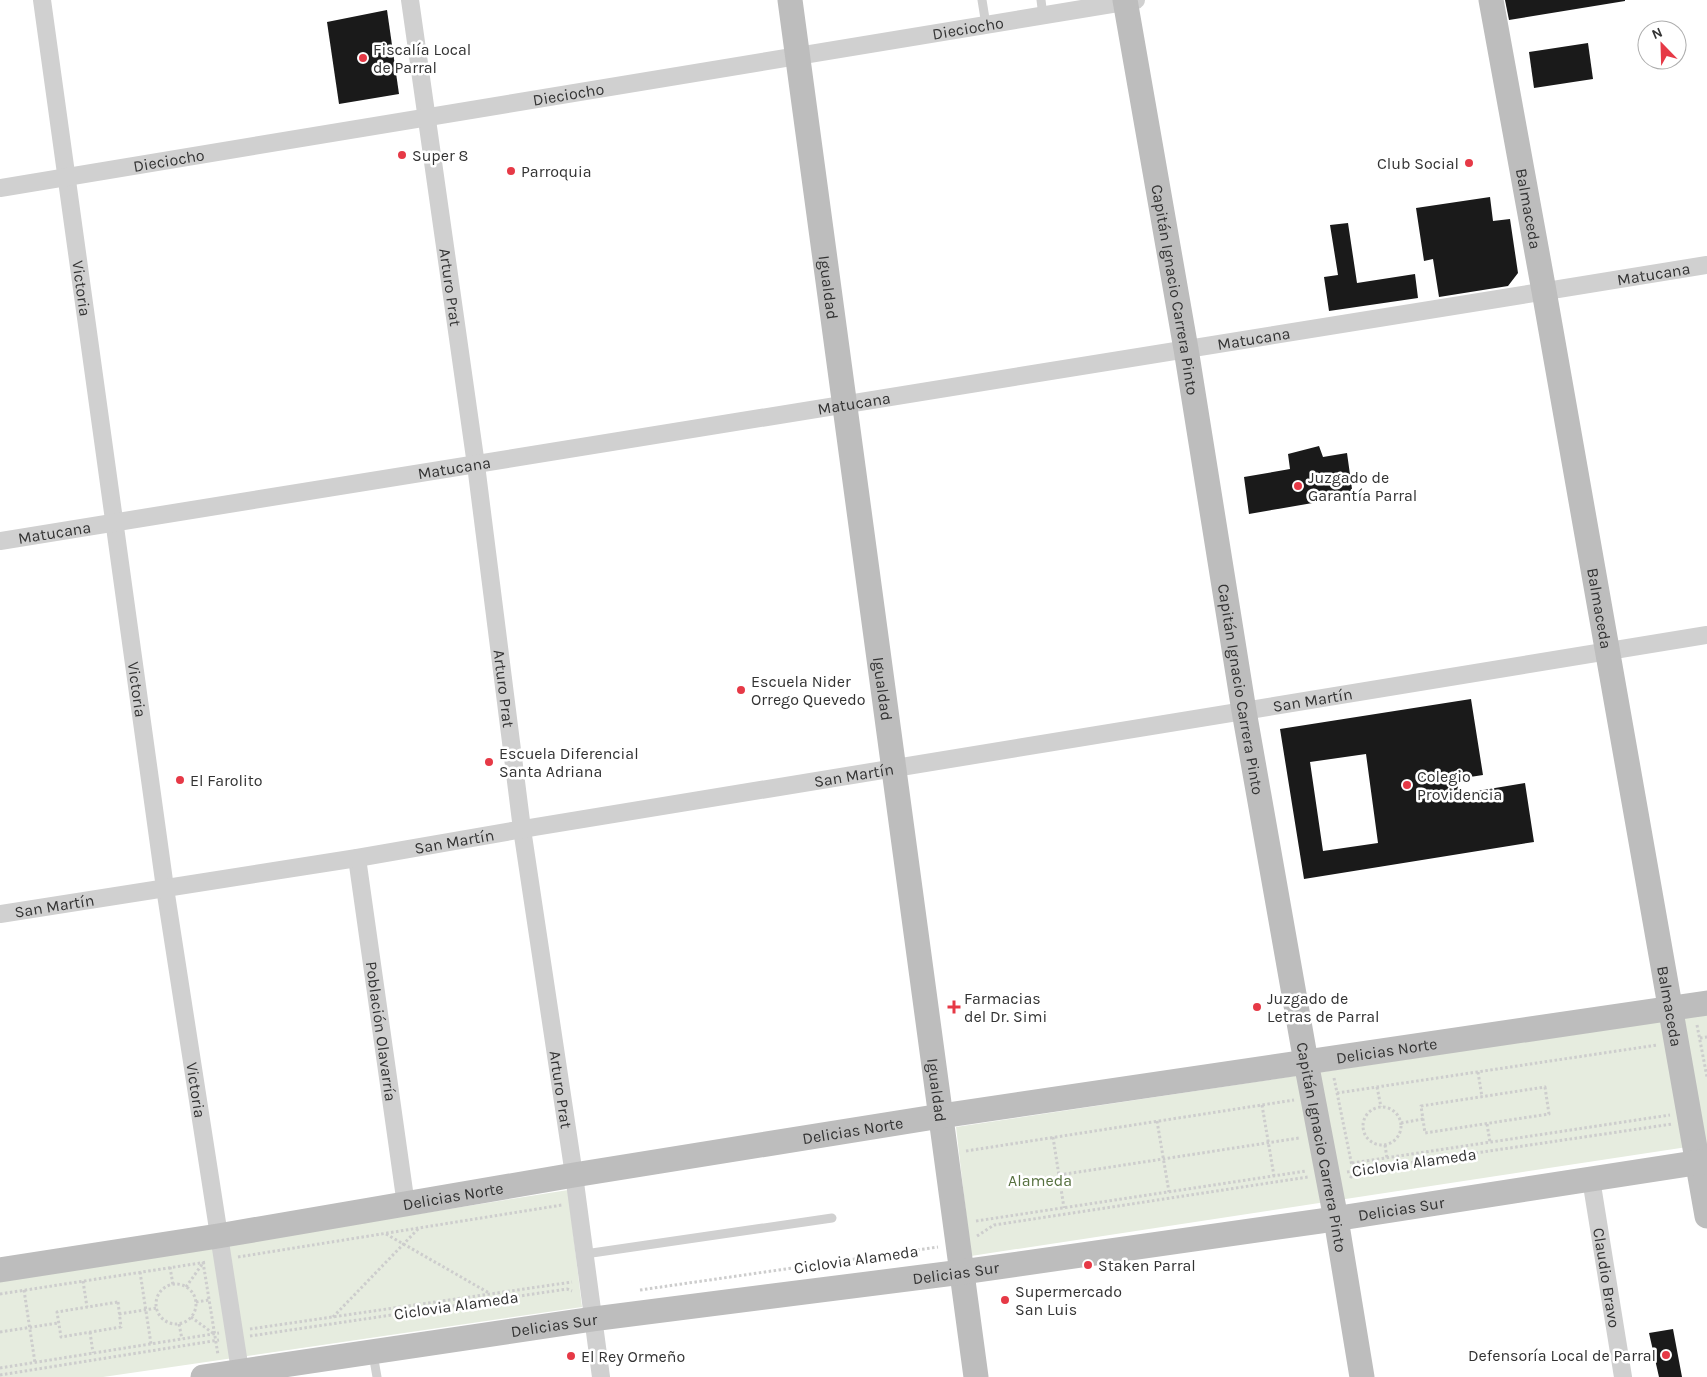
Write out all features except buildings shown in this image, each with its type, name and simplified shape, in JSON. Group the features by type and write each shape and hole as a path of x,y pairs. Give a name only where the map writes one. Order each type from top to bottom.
{"street":[{"name":"Victoria","path":"42,0 165,888 211,1249 234,1334 226,1375"},
{"name":"Arturo Prat","path":"410,0 476,464 522,829 574,1175 601,1377"},
{"name":"Igualdad","path":"790,0 894,769 951,1115 976,1377"},
{"name":"Balmaceda","path":"1491,0 1608,651 1690,1005 1676,1123 1702,1161 1707,1216"},
{"name":"Dieciocho","path":"0,188 986,25 1042,8 1129,1"},
{"name":"Capitán Ignacio Carrera Pinto","path":"1129,1 1244,712 1318,1060 1329,1176 1362,1377"},
{"name":"Matucana","path":"0,541 1707,265"},
{"name":"San Martín","path":"0,914 357,858 522,829 1707,635"},
{"name":"Población Olavarría","path":"357,858 406,1205"},
{"name":"Delicias Norte","path":"0,1270 211,1249 406,1205 574,1175 951,1115 1690,1005"},
{"name":"Delicias Sur","path":"226,1375 373,1352 592,1311 964,1251 1336,1219 1702,1161"},
{"name":"Claudio Bravo","path":"1591,1179 1623,1377"}],"lane":[{"path":"982,0 986,25"},
{"path":"585,1254 832,1218"},
{"path":"373,1352 377,1377"}],"path":[{"path":"1690,1005 1707,1077"},
{"path":"1337,1093 1657,1044 1659,1053"},
{"path":"975,1221 1274,1176 1329,1176 1353,1171 1337,1093 1318,1060"},
{"path":"1478,1072 1482,1097"},
{"path":"1377,1087 1381,1107"},
{"path":"1545,1087 1549,1114 1425,1133 1423,1119 1421,1106 1545,1087"},
{"path":"966,1151 1298,1100"},
{"path":"1262,1105 1274,1176"},
{"path":"1352,1163 1490,1142 1676,1123 1669,1106"},
{"path":"1381,1107 1393,1110 1398,1115 1401,1123 1400,1134 1391,1143 1385,1145 1368,1140 1363,1129 1363,1122 1369,1112 1381,1107"},
{"path":"951,1115 966,1151 967,1160"},
{"path":"1401,1123 1423,1119"},
{"path":"1157,1122 1168,1192"},
{"name":"Ciclovia Alameda","path":"639,1290 964,1251 994,1225 1676,1123"},
{"path":"1487,1124 1490,1142"},
{"path":"1053,1138 1064,1208"},
{"path":"1059,1176 1305,1138"},
{"path":"1385,1145 1387,1158"},
{"path":"0,1294 170,1267 211,1249 385,1233 563,1205"},
{"path":"964,1251 975,1221 974,1212"},
{"path":"333,1317 419,1228"},
{"path":"385,1233 490,1293"},
{"path":"186,1287 211,1249"},
{"path":"211,1249 209,1300 214,1334 226,1375"},
{"path":"170,1267 173,1285"},
{"path":"140,1272 151,1344"},
{"path":"82,1281 86,1307"},
{"path":"0,1368 214,1334 234,1334 572,1281 575,1305 592,1311"},
{"path":"173,1285 186,1287 191,1291 196,1302 196,1309 191,1318 179,1324 169,1323 159,1314 156,1302 162,1290 173,1285"},
{"name":"Ciclovia Alameda","path":"0,1375 216,1341 234,1334 566,1289 574,1291"},
{"path":"24,1290 35,1363"},
{"path":"196,1302 209,1300"},
{"path":"118,1302 119,1314 122,1327 61,1337 57,1312 118,1302"},
{"path":"119,1314 157,1308"},
{"path":"191,1318 214,1334"},
{"path":"0,1332 58,1323"},
{"path":"179,1324 182,1339"},
{"path":"90,1332 94,1353"}],"green space":[{"name":"Alameda","path":"1707,1014 1707,1144 971,1256 956,1127"},
{"path":"568,1190 582,1307 103,1377 0,1377 0,1281"}],"place":[{"name":"Fiscalía Local de Parral","path":"363,58"},
{"name":"Super 8","path":"402,155"},
{"name":"Club Social","path":"1469,163"},
{"name":"Parroquia","path":"511,171"},
{"name":"Juzgado de Garantía Parral","path":"1298,486"},
{"name":"Escuela Nider Orrego Quevedo","path":"741,690"},
{"name":"Escuela Diferencial Santa Adriana","path":"489,762"},
{"name":"El Farolito","path":"180,780"},
{"name":"Colegio Providencia","path":"1407,785"},
{"name":"Farmacias del Dr. Simi","path":"954,1007"},
{"name":"Juzgado de Letras de Parral","path":"1257,1007"},
{"name":"Staken Parral","path":"1088,1265"},
{"name":"Supermercado San Luis","path":"1005,1300"},
{"name":"Defensoría Local de Parral","path":"1666,1355"},
{"name":"El Rey Ormeño","path":"571,1356"}]}
